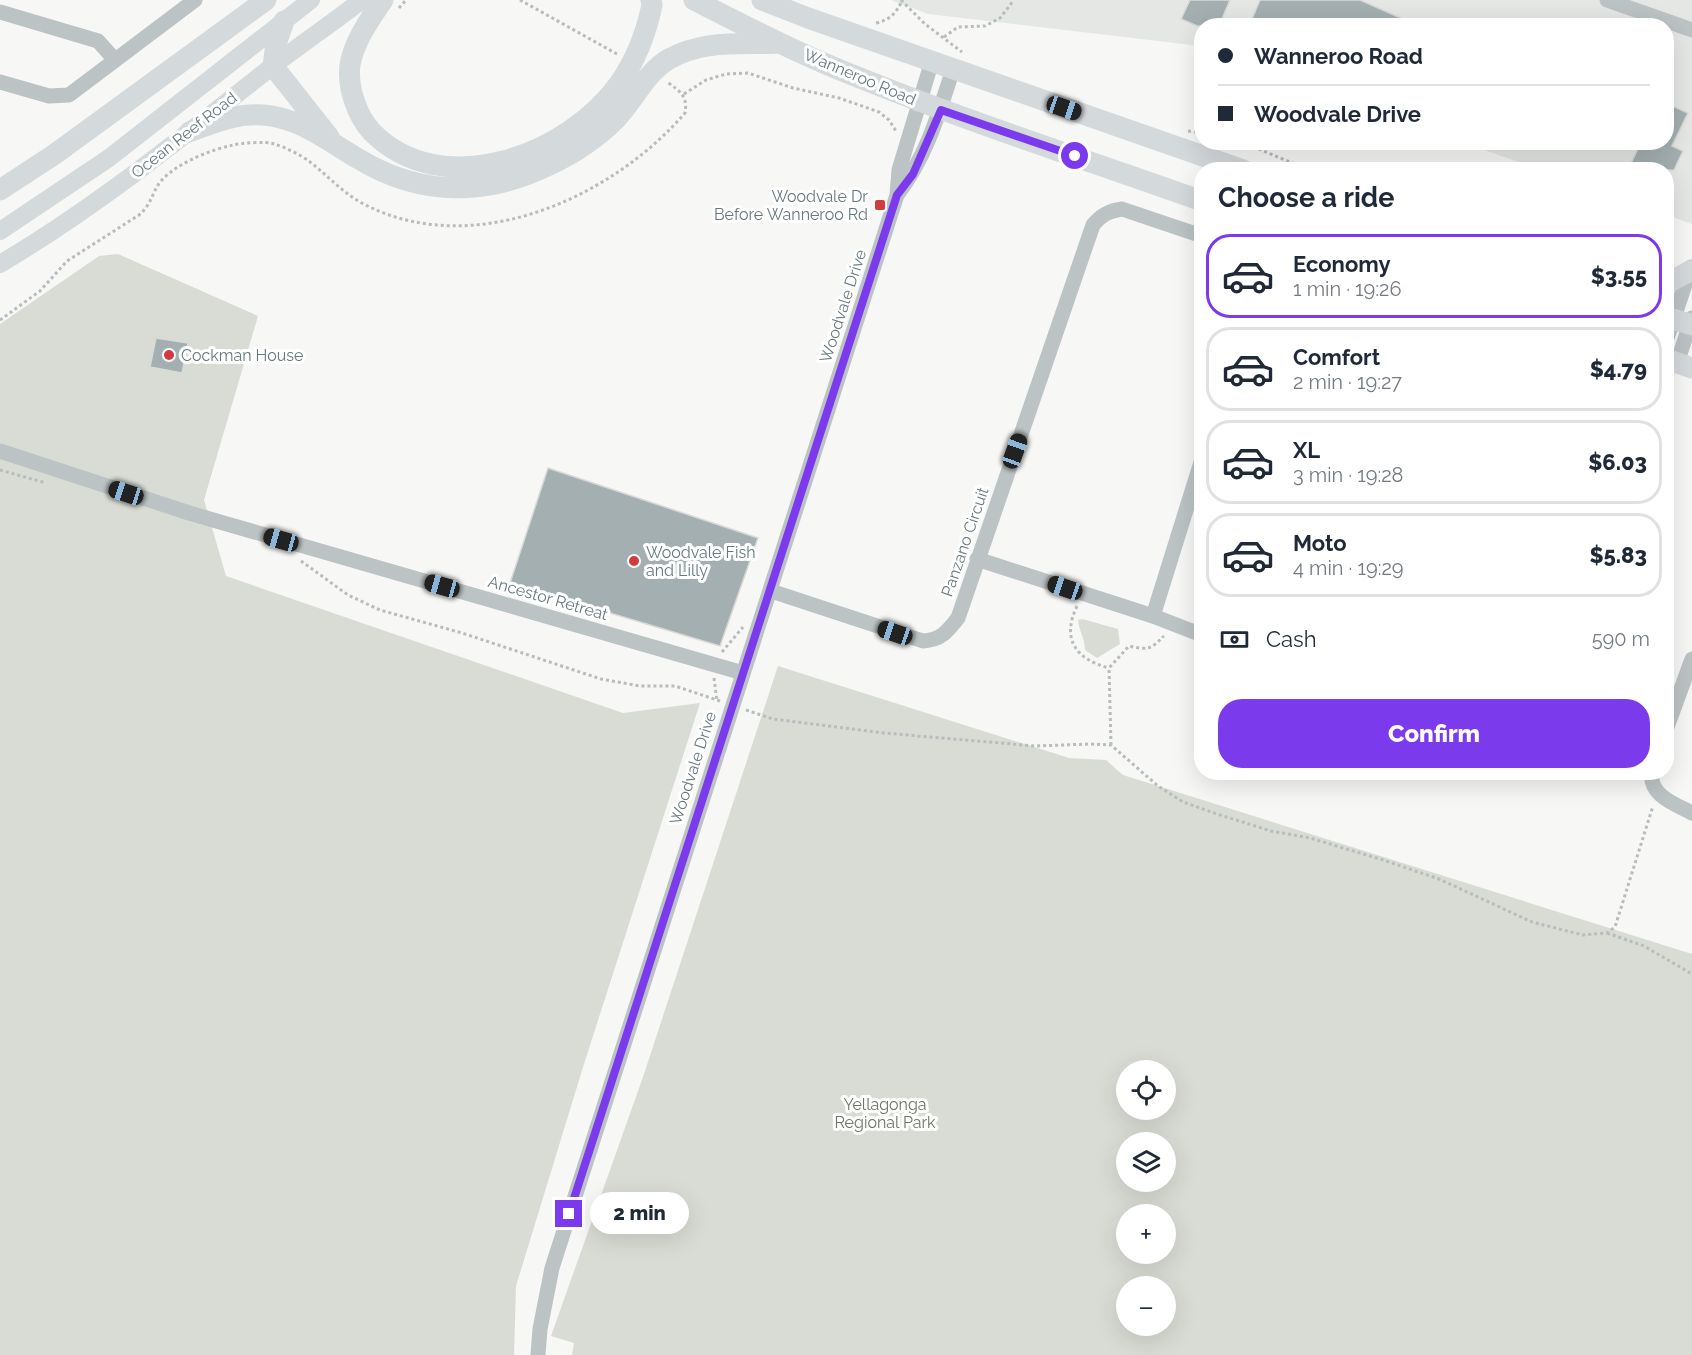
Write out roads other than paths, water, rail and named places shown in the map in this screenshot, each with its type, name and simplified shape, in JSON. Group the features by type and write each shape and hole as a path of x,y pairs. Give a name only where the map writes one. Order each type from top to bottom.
{"highway":[{"path":"0,190 55,154 266,0"},
{"path":"383,0 359,39 350,64 350,83 356,105 365,124 384,143 424,163 445,166 470,166 514,158 536,150 584,121 618,86 629,69 644,35 652,5 651,0"},
{"name":"Wanneroo Road","path":"694,0 780,43 941,110 1194,198"},
{"path":"762,0 1220,162"},
{"path":"284,21 276,44 273,66 333,142"},
{"path":"189,132 224,118 265,115 285,119 333,142 375,168 423,186 476,187 532,173 560,159 591,139 614,120 667,60 688,50 714,44 780,43"},
{"path":"1674,279 1691,267"}],"main road":[{"name":"Ocean Reef Road","path":"0,231 109,158 312,0"},
{"name":"Ocean Reef Road","path":"0,264 83,211 362,0"}],"street":[{"path":"1607,0 1637,5 1666,18"},
{"path":"0,82 49,96 69,95 184,3"},
{"path":"0,12 98,40 115,60"},
{"path":"1674,22 1692,30"},
{"name":"Woodvale Drive","path":"538,1355 540,1329 552,1268 897,195 899,170 932,61"},
{"name":"Woodvale Drive","path":"897,195 913,174 941,110 953,69"},
{"name":"Panzano Circuit","path":"771,591 910,638 923,641 935,640 946,634 958,618 1038,387 1085,242 1093,225 1110,211 1122,209 1194,233"},
{"path":"1679,363 1691,267"},
{"name":"Ancestor Retreat","path":"0,451 189,513 743,673"},
{"path":"1155,623 1194,487"},
{"path":"977,559 1155,623 1194,633"},
{"path":"1674,708 1692,659"},
{"path":"1654,784 1692,813"}],"place":[{"name":"Woodvale Dr Before Wanneroo Rd","path":"880,205"},
{"name":"Cockman House","path":"169,355"},
{"name":"Woodvale Fish and Lilly","path":"634,561"}],"park label":[{"name":"Yellagonga Regional Park","path":"885,1113"}]}
